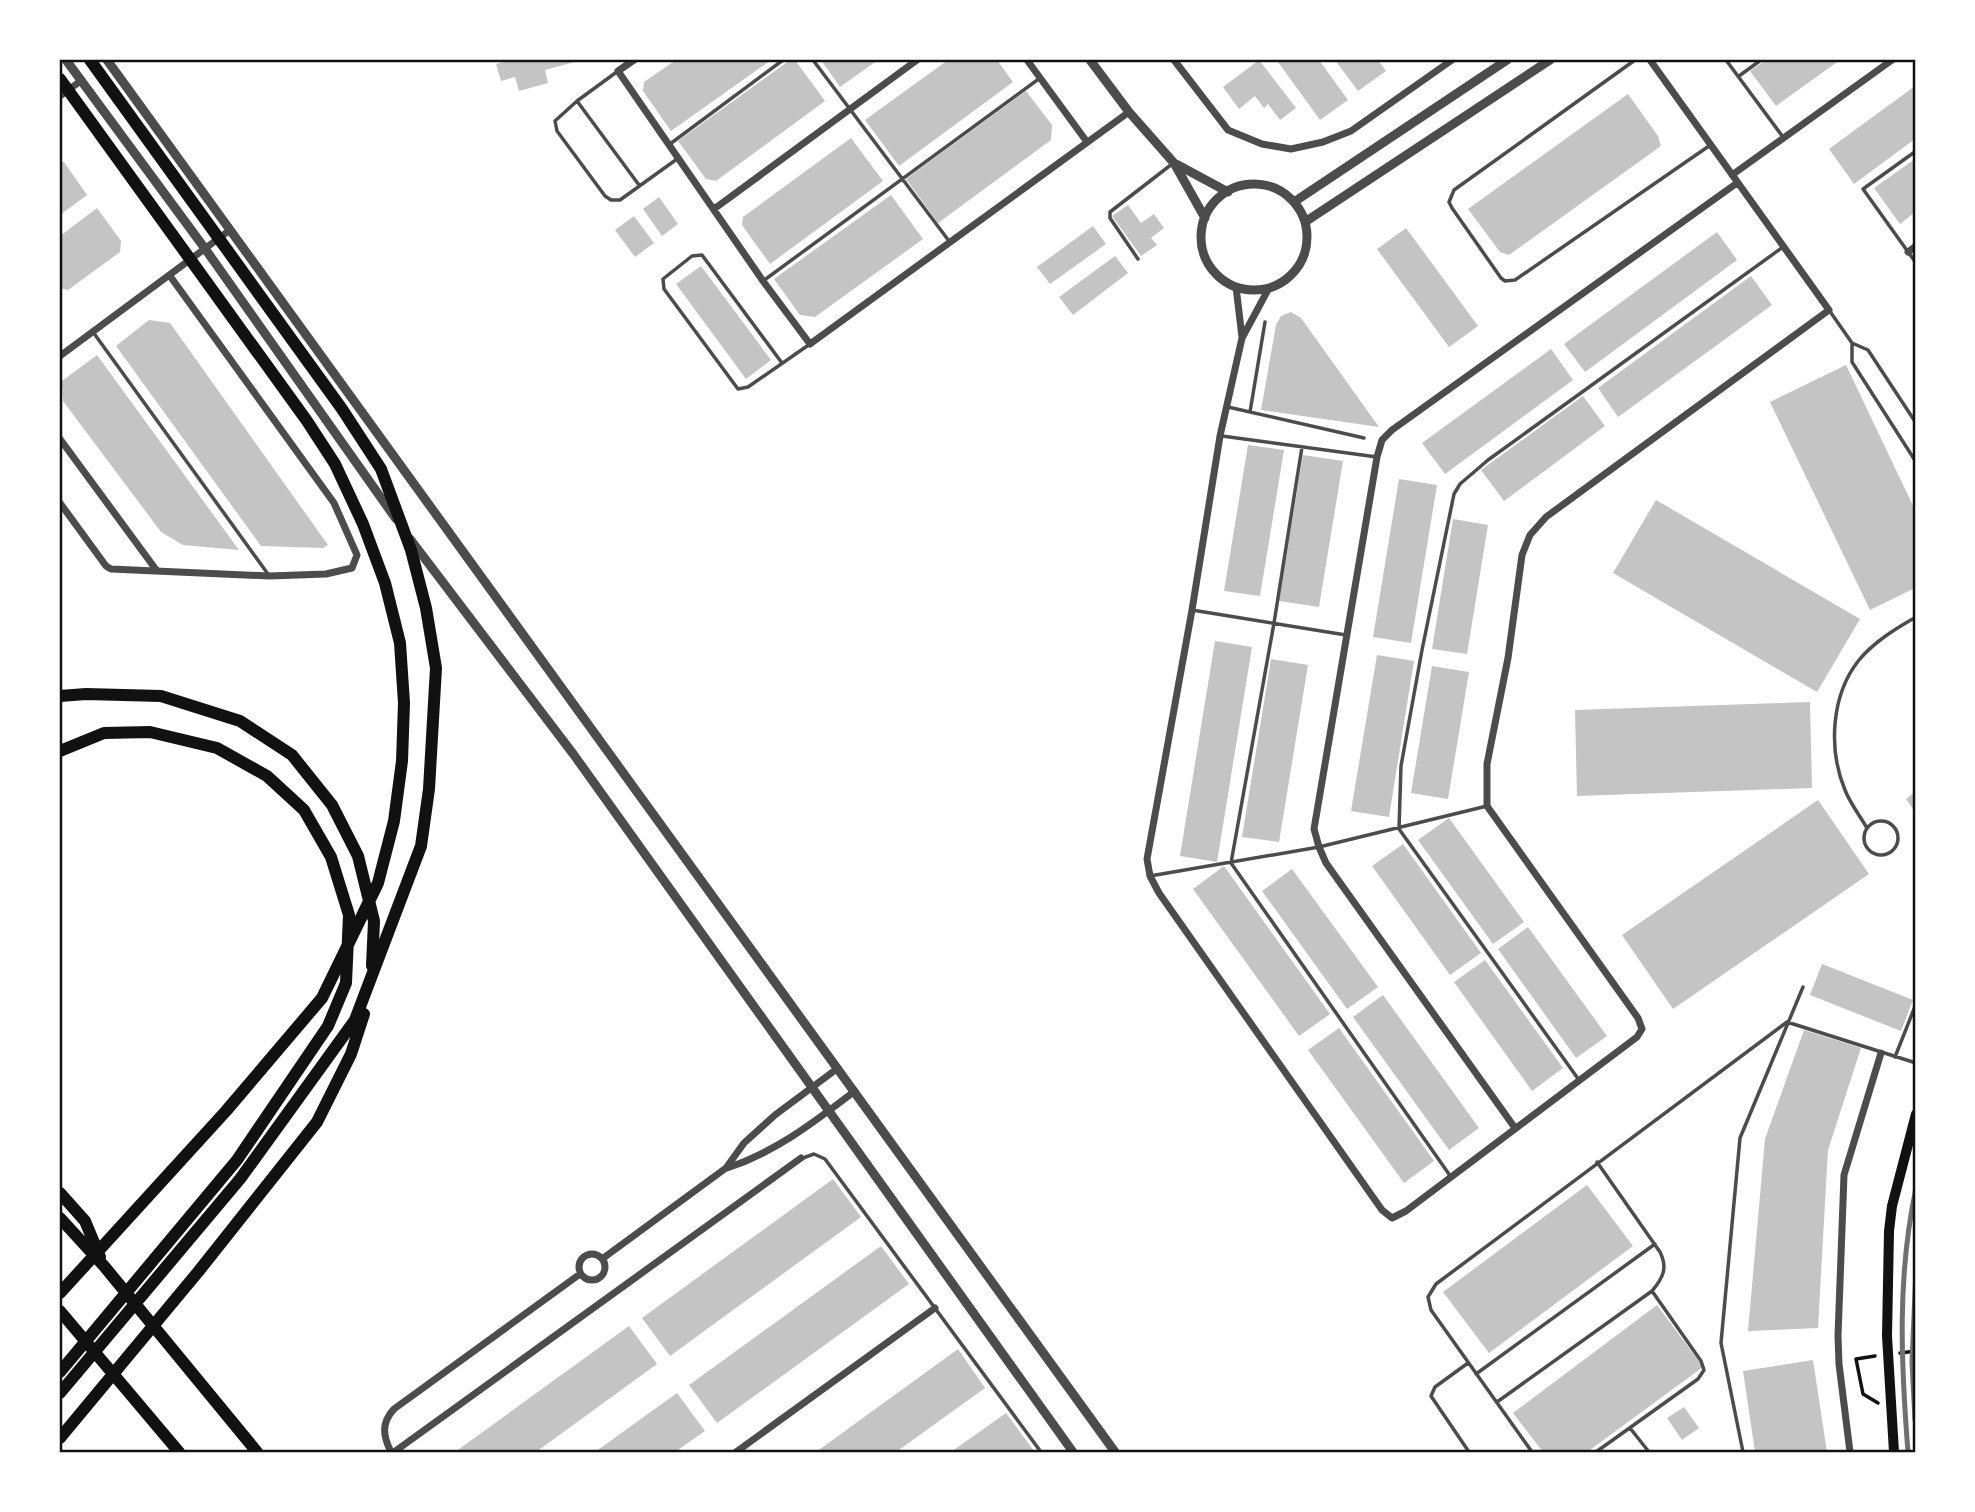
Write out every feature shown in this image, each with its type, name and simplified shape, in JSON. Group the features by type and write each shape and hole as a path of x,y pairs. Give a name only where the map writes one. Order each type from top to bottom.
{"highway":[{"path":"60,1393 240,1179 355,1020 421,846 429,789 436,668 426,608 411,550 381,469 342,409 90,60"},
{"path":"60,79 307,421 335,464 363,524 385,583 400,643 404,703 402,761 394,821 378,883 322,998 226,1111 60,1293"},
{"path":"60,696 161,696 240,721 292,755 332,805 358,856 374,921 372,990 351,1054 317,1122 198,1272 60,1438"},
{"path":"60,751 104,733 150,732 217,748 267,776 304,810 331,857 349,915 346,983 328,1026 237,1160 60,1372"},
{"path":"60,1193 85,1221 104,1266"},
{"path":"60,1218 104,1266 257,1452"},
{"path":"60,1311 179,1452"}],"main road":[{"path":"1894,1452 1889,1411 1887,1336 1889,1231 1892,1206 1916,1114"}],"street":[{"path":"66,60 205,250 387,508 573,755 1073,1452"},
{"path":"107,60 1115,1452"},
{"path":"634,60 618,71 810,344 1129,112"},
{"path":"714,209 917,60"},
{"path":"1027,60 1087,142"},
{"path":"1090,60 1129,112 1174,163 1205,218"},
{"path":"1174,60 1228,130 1262,144 1292,149 1323,142 1351,131 1452,60"},
{"path":"1294,202 1507,60"},
{"path":"1305,222 1550,60"},
{"path":"1269,288 1242,338 1226,407 1147,859 1150,876 1159,892 1382,1210 1392,1217 1406,1211 1637,1037 1642,1029 1639,1018 1487,806 1487,764 1508,658 1522,555 1530,535 1546,517 1829,310 1650,60"},
{"path":"1732,175 1892,60"},
{"path":"60,96 82,80"},
{"path":"1174,163 1228,191"},
{"path":"1516,1128 1326,863 1314,829 1377,457 1382,440 1392,430 1737,183"},
{"path":"1245,185 1263,185 1280,191 1294,202 1305,222 1307,239 1304,255 1290,275 1269,288 1252,290 1236,287 1221,279 1210,267 1203,251 1201,234 1205,218 1214,203 1228,191 1245,185"},
{"path":"60,356 230,230"},
{"path":"1908,252 1916,246"},
{"path":"60,503 106,566 118,571 269,576 327,574 352,568 357,555 334,503 170,276"},
{"path":"1236,287 1242,338"},
{"path":"60,439 157,571"},
{"path":"1850,1452 1838,1336 1844,1175 1881,1053"},
{"path":"602,1259 726,1168 744,1143 775,1115 838,1068"},
{"path":"726,1168 754,1159 778,1146 855,1091"},
{"path":"580,1274 394,1409 387,1417 384,1428 385,1439 393,1452 801,1158"},
{"path":"594,1254 602,1259 605,1267 599,1278 587,1279 580,1274 579,1266 586,1255 594,1254"},
{"path":"736,1452 935,1308"}],"lane":[{"path":"669,145 783,60"},
{"path":"813,60 949,241"},
{"path":"1635,60 1454,190 1450,196 1452,208 1501,278 1505,281 1515,280 1711,144"},
{"path":"1726,60 1783,137"},
{"path":"1739,76 1761,60"},
{"path":"618,71 555,121 557,131 605,196 611,200 620,200 678,158"},
{"path":"764,281 1040,78"},
{"path":"577,101 640,186"},
{"path":"1916,151 1863,189 1916,262"},
{"path":"1138,259 1110,218 1110,212 1174,163"},
{"path":"1579,1080 1399,829 1401,766 1454,494 1460,484 1488,460 1784,246"},
{"path":"782,363 702,255 692,256 663,279 664,289 738,389 748,387 810,344"},
{"path":"1829,310 1852,343 1868,350 1916,423"},
{"path":"1250,412 1265,322"},
{"path":"93,332 269,576"},
{"path":"1852,343 1852,362 1916,462"},
{"path":"1226,407 1364,438"},
{"path":"1220,436 1377,457"},
{"path":"1302,447 1231,863 1451,1177"},
{"path":"1192,610 1346,635"},
{"path":"1867,828 1878,821 1890,824 1898,835 1895,847 1884,855 1871,852 1864,841 1867,828 1845,791 1838,764 1836,714 1841,691 1859,660 1885,635 1916,617"},
{"path":"1150,876 1319,847 1487,806"},
{"path":"1743,1452 1721,1343 1740,1138 1803,987"},
{"path":"1895,1057 1916,1004"},
{"path":"1787,1022 1916,1063"},
{"path":"1532,1452 1431,1310 1428,1303 1430,1290 1597,1162 1787,1022"},
{"path":"801,1158 814,1154 825,1158 1041,1452"},
{"path":"1496,1403 1651,1291 1662,1278 1664,1260 1597,1162"},
{"path":"1476,1374 1655,1244"},
{"path":"1596,1452 1699,1379 1704,1370 1702,1361 1651,1291"},
{"path":"1468,1363 1435,1388 1431,1396 1469,1452"},
{"path":"1630,1428 1648,1452"}],"path":[{"path":"1856,1359 1863,1394"}],"building":[{"path":"512,60 582,60 545,70 548,83 519,91 515,77 501,81 496,64"},
{"path":"676,60 771,60 671,131 643,91 644,82"},
{"path":"790,60 795,60 825,101 716,181 706,179 678,141"},
{"path":"821,60 878,60 840,87"},
{"path":"948,60 997,60 1013,82 899,166 865,120"},
{"path":"1259,60 1296,108 1280,120 1268,104 1264,108 1255,96 1239,109 1223,87"},
{"path":"1319,60 1348,100 1320,120 1278,62"},
{"path":"1335,60 1378,60 1386,71 1358,91"},
{"path":"1766,60 1840,60 1776,106 1750,71"},
{"path":"1915,86 1915,139 1854,184 1829,149"},
{"path":"1026,91 1052,125 1051,140 938,223 906,179"},
{"path":"1628,94 1658,136 1661,146 1509,255 1500,252 1468,209"},
{"path":"851,138 883,181 770,264 742,225 743,217"},
{"path":"1915,159 1915,212 1900,224 1874,188"},
{"path":"60,162 64,162 87,195 60,215"},
{"path":"891,195 923,239 815,317 800,315 774,279"},
{"path":"659,197 678,224 662,236 643,209"},
{"path":"1128,205 1141,223 1154,214 1164,228 1151,238 1157,245 1141,256 1112,216"},
{"path":"97,208 121,241 120,252 68,290 60,288 60,236"},
{"path":"634,216 654,243 635,257 615,230"},
{"path":"1093,226 1106,244 1050,284 1037,267"},
{"path":"1406,228 1478,326 1449,347 1377,249"},
{"path":"1717,232 1737,260 1585,372 1564,344"},
{"path":"1115,256 1128,273 1073,315 1059,297"},
{"path":"701,266 771,360 746,379 676,284"},
{"path":"1751,276 1772,305 1618,417 1598,388"},
{"path":"1291,312 1301,318 1379,427 1261,410 1276,325 1281,316"},
{"path":"149,320 170,323 328,545 323,548 261,546 116,346"},
{"path":"1551,349 1573,380 1445,474 1422,443"},
{"path":"97,355 239,550 183,545 161,532 63,401 62,381"},
{"path":"1846,365 1915,510 1915,588 1870,610 1770,402"},
{"path":"1583,396 1605,426 1504,501 1481,470"},
{"path":"1248,445 1284,450 1260,596 1224,591"},
{"path":"1303,455 1343,461 1319,607 1279,601"},
{"path":"1399,479 1437,485 1411,643 1373,637"},
{"path":"1656,500 1860,619 1817,692 1613,573"},
{"path":"1453,519 1488,525 1467,654 1432,649"},
{"path":"1215,641 1252,647 1217,862 1180,856"},
{"path":"1377,655 1414,661 1389,817 1351,811"},
{"path":"1271,659 1308,665 1279,842 1242,837"},
{"path":"1432,666 1469,672 1448,799 1411,793"},
{"path":"1810,702 1812,788 1577,796 1575,710"},
{"path":"1915,792 1915,812 1906,799"},
{"path":"1818,800 1869,874 1673,1009 1622,935"},
{"path":"1449,818 1524,922 1493,944 1418,840"},
{"path":"1403,844 1481,953 1450,975 1372,866"},
{"path":"1224,866 1330,1014 1299,1036 1193,889"},
{"path":"1292,869 1378,987 1347,1009 1262,891"},
{"path":"1528,927 1607,1036 1576,1058 1498,949"},
{"path":"1485,960 1563,1068 1532,1091 1454,982"},
{"path":"1822,964 1913,1000 1901,1031 1810,995"},
{"path":"1383,995 1479,1128 1449,1150 1353,1017"},
{"path":"1339,1028 1434,1161 1404,1183 1308,1050"},
{"path":"1804,1030 1861,1048 1828,1150 1818,1328 1748,1331 1765,1139"},
{"path":"833,1179 861,1217 670,1356 642,1318"},
{"path":"1587,1185 1633,1246 1489,1353 1443,1292"},
{"path":"881,1246 909,1284 717,1423 689,1385"},
{"path":"1657,1305 1703,1367 1587,1452 1543,1452 1513,1413"},
{"path":"629,1326 657,1364 536,1452 455,1452"},
{"path":"958,1349 985,1388 896,1452 816,1452"},
{"path":"1813,1360 1827,1452 1755,1452 1743,1371"},
{"path":"677,1393 705,1431 675,1452 595,1452"},
{"path":"1684,1407 1699,1428 1682,1440 1667,1418"},
{"path":"1006,1413 1034,1451 951,1452"}],"railway":[{"path":"1908,1452 1902,1320 1906,1254 1916,1188"},
{"path":"1915,1420 1912,1362 1916,1270"}]}
